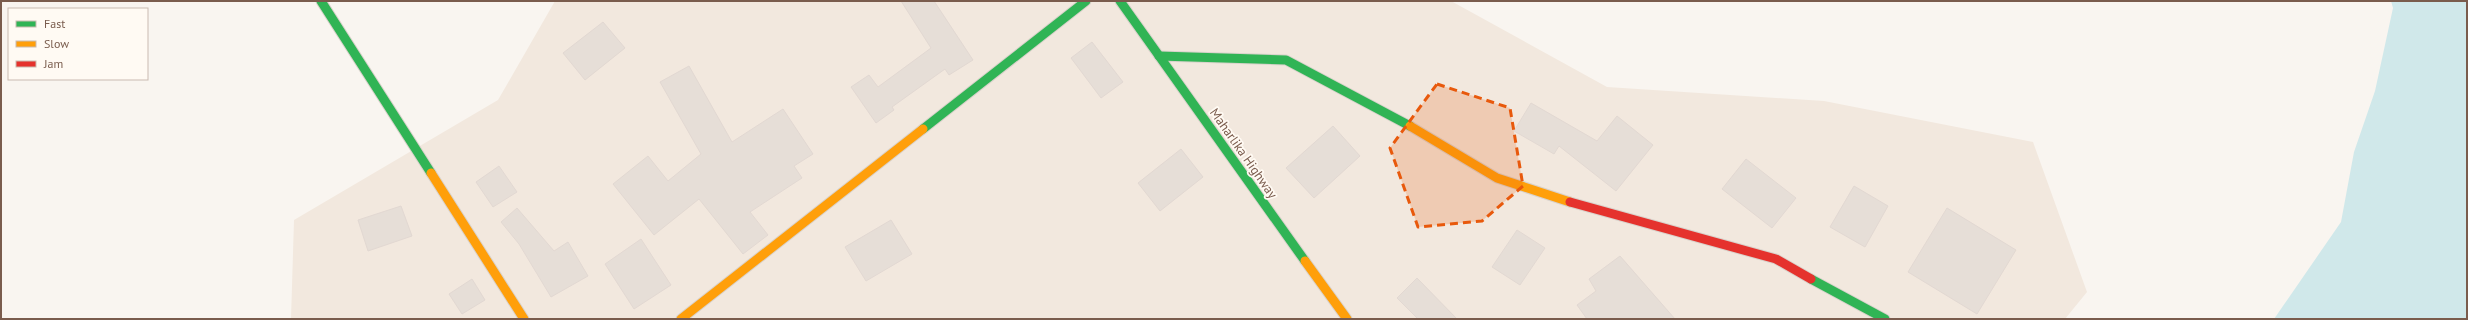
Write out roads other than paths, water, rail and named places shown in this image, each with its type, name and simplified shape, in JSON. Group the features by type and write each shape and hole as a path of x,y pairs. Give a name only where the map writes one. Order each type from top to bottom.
{"main road":[{"path":"321,1 524,319"},
{"path":"681,319 1086,1"},
{"name":"Maharlika Highway","path":"1120,1 1347,319"},
{"path":"1159,56 1286,60 1410,126 1497,178 1604,213 1776,259 1885,319"}],"water":[{"path":"2391,1 2467,1 2467,319 2274,319 2341,222 2354,152 2375,91 2393,8"}]}
